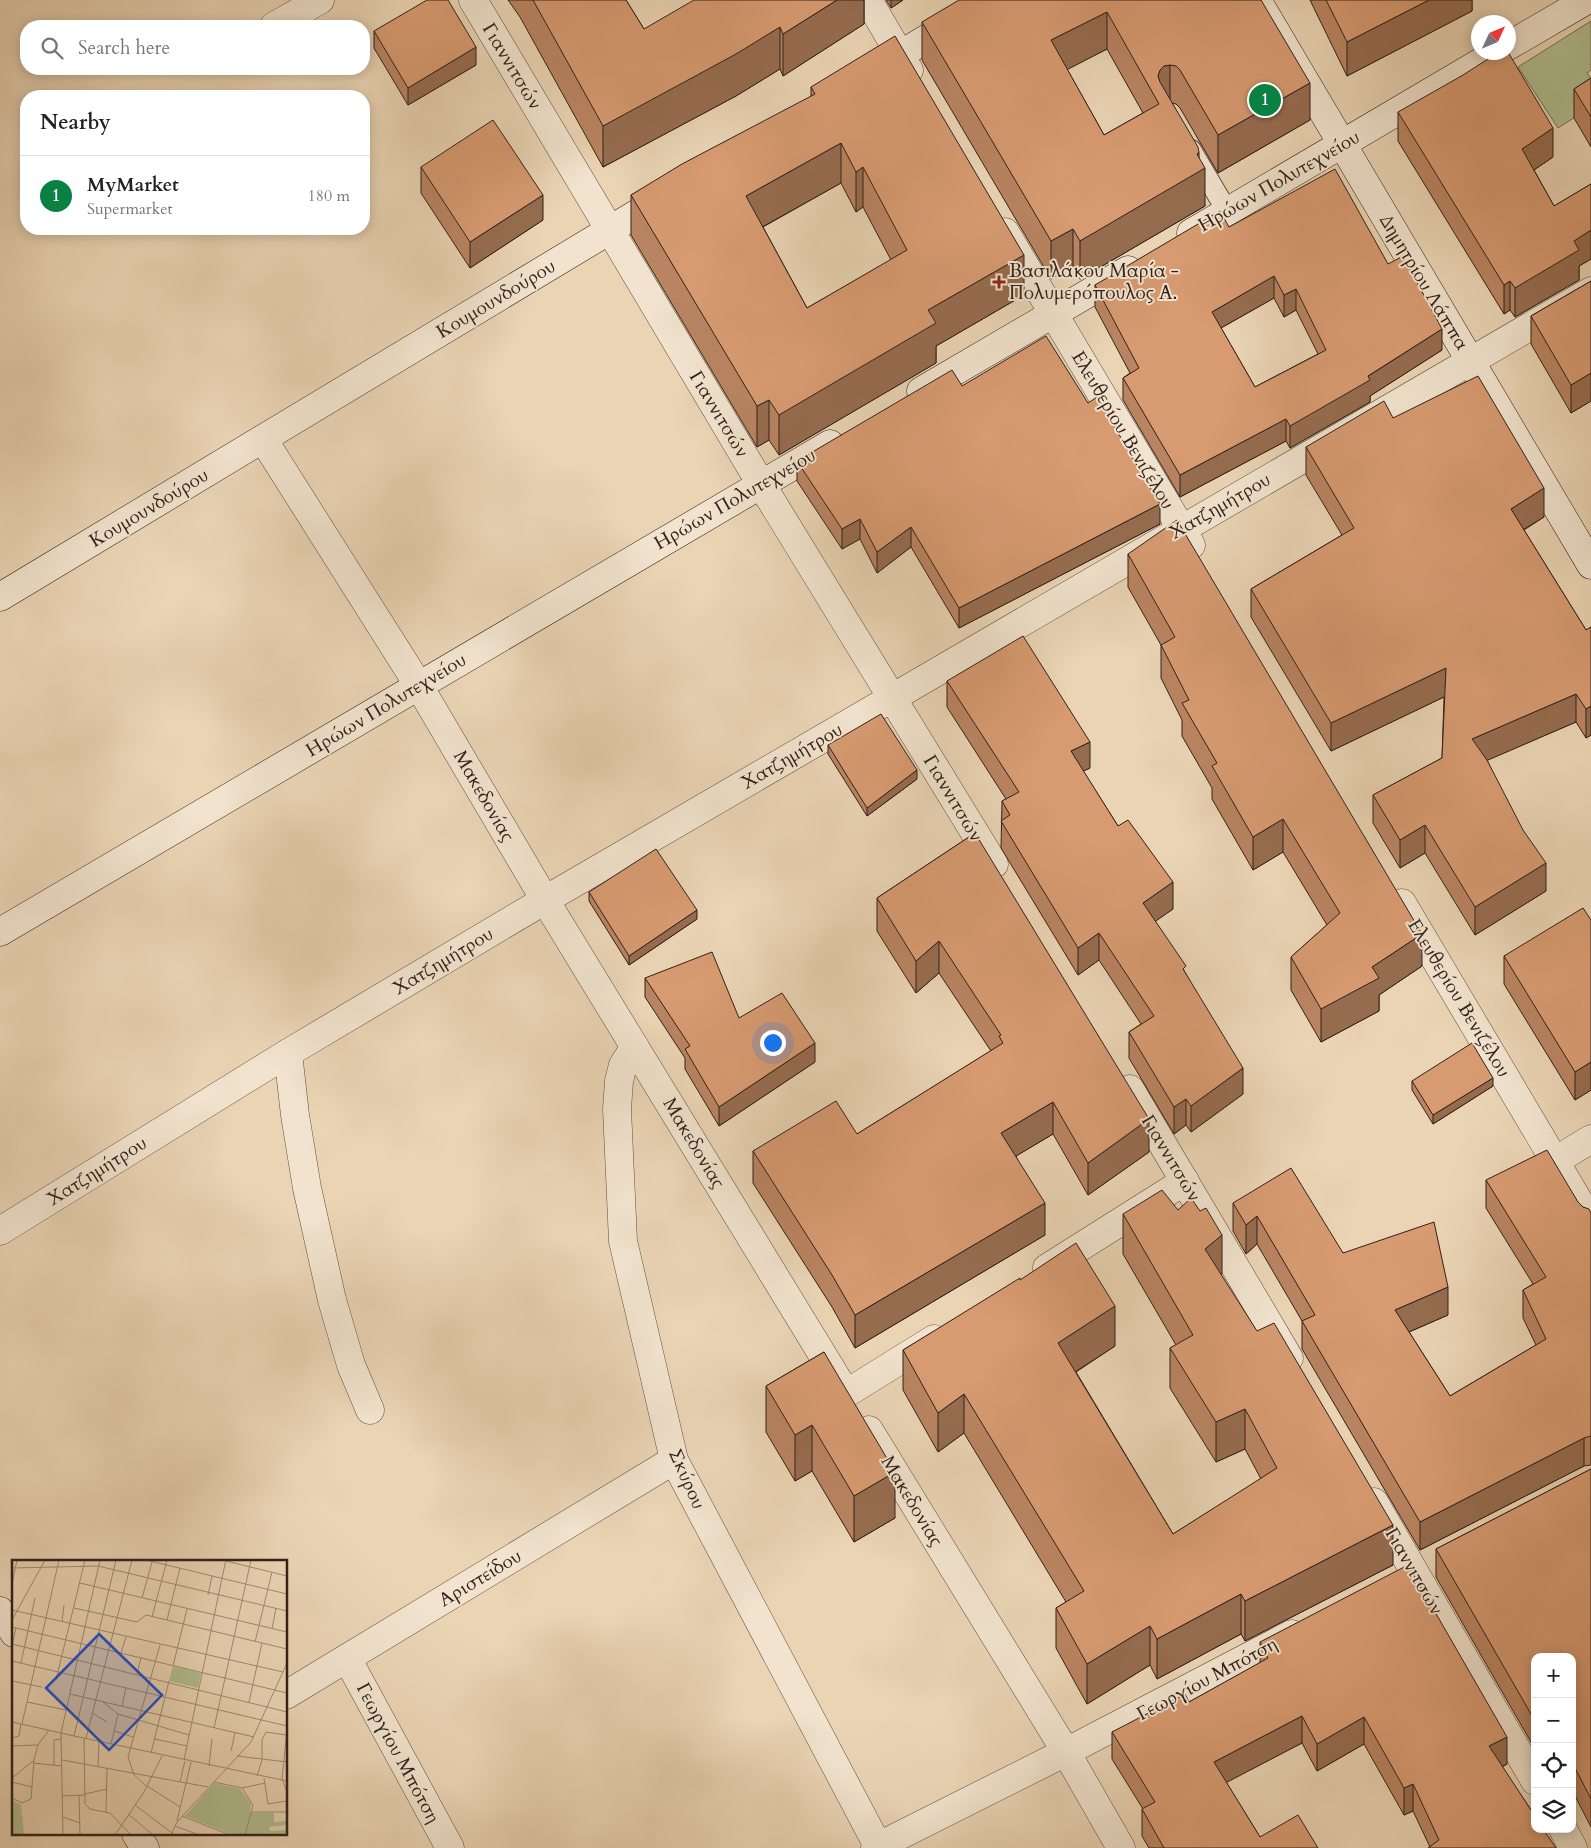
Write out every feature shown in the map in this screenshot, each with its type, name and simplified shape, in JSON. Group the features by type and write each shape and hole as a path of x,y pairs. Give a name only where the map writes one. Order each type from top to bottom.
{"street":[{"path":"285,20 320,0"},
{"name":"Γιαννιτσών","path":"473,0 761,484 1005,884"},
{"path":"868,0 920,88"},
{"path":"850,85 991,0"},
{"name":"Δημητρίου Λάππα","path":"1257,0 1591,565"},
{"path":"1516,41 1587,0"},
{"name":"Ηρώων Πολυτεχνείου","path":"899,404 1484,60"},
{"name":"Κουμουνδούρου","path":"0,597 684,186"},
{"name":"Ελευθερίου Βενιζέλου","path":"994,213 1201,563"},
{"name":"Χατζημήτρου","path":"0,1231 288,1054 545,900 1591,291"},
{"name":"Ηρώων Πολυτεχνείου","path":"0,932 847,434"},
{"name":"Μακεδονίας","path":"263,439 419,686 545,900 1066,1752 1122,1848"},
{"name":"Ελευθερίου Βενιζέλου","path":"1388,879 1591,1222"},
{"name":"Σκύρου","path":"635,1048 623,1065 619,1081 617,1109 623,1242 674,1460 877,1848"},
{"path":"288,1054 295,1115 307,1188 332,1300 351,1365 370,1410"},
{"name":"Γιαννιτσών","path":"1119,1071 1300,1376"},
{"path":"1555,1162 1591,1139"},
{"path":"1024,1282 1185,1181"},
{"path":"847,1393 957,1324"},
{"name":"Αριστείδου","path":"288,1694 674,1460"},
{"name":"Γιαννιτσών","path":"1360,1477 1423,1566 1531,1772"},
{"path":"1388,1584 1423,1566"},
{"path":"0,1611 12,1630"},
{"name":"Γεωργίου Μπότση","path":"877,1848 1310,1625"},
{"name":"Γεωργίου Μπότση","path":"347,1658 450,1848"},
{"path":"1565,1833 1573,1848"},
{"path":"137,1836 145,1848"}],"lane":[{"path":"1179,130 1227,211"}],"green space":[{"path":"1591,21 1591,70 1587,73 1591,79 1591,107 1558,128 1518,67"}],"building":[{"path":"427,0 448,0 476,47 408,88 374,31"},
{"path":"533,0 626,0 644,29 694,0 837,0 783,34 780,27 736,54 603,126"},
{"path":"959,0 1261,0 1310,83 1218,135 1180,70 1176,66 1164,66 1158,76 1160,82 1198,147 1199,152 1197,154 1205,168 1080,241 1073,229 1051,241 922,22","holes":["1107,12 1159,104 1104,135 1051,40"]},
{"path":"1326,0 1429,0 1347,42"},
{"path":"895,36 1024,255 928,310 936,323 779,415 769,400 757,406 631,195 682,164 815,94 811,87","holes":["841,143 856,172 863,167 907,250 807,308 746,196"]},
{"path":"1486,60 1513,60 1553,128 1522,149 1554,206 1591,184 1591,230 1574,241 1579,250 1515,288 1510,281 1504,285 1398,112"},
{"path":"1591,78 1591,117 1574,89"},
{"path":"493,120 543,195 470,242 421,167"},
{"path":"1335,169 1388,264 1403,256 1442,329 1368,376 1370,380 1290,426 1286,419 1180,475 1123,378 1139,368 1095,285 1220,211 1229,227","holes":["1274,276 1284,295 1296,289 1326,350 1255,387 1212,312"]},
{"path":"1591,281 1591,373 1571,385 1531,316"},
{"path":"1046,336 1088,403 1097,397 1160,504 959,608 911,527 877,552 860,519 842,529 797,461 952,370 962,386"},
{"path":"1478,376 1544,488 1511,509 1586,630 1591,627 1591,706 1586,709 1576,694 1472,739 1487,760 1523,830 1546,863 1475,907 1425,825 1400,840 1373,795 1442,758 1446,668 1331,723 1251,589 1354,528 1306,447 1384,401 1393,418"},
{"path":"1177,520 1422,934 1372,967 1379,978 1321,1009 1291,957 1340,913 1283,819 1253,837 1212,766 1217,763 1182,703 1189,700 1161,645 1175,637 1128,554"},
{"path":"1023,636 1090,742 1071,751 1118,826 1128,820 1173,882 1143,903 1186,966 1183,969 1243,1068 1191,1106 1186,1099 1174,1107 1129,1032 1154,1016 1099,933 1078,948 1001,821 1010,815 1002,801 1019,792 947,681"},
{"path":"881,714 917,770 867,808 828,745"},
{"path":"975,833 1149,1119 1088,1163 1053,1102 1001,1133 1045,1203 855,1315 832,1275 753,1151 836,1101 857,1134 1003,1043 999,1036 1001,1035 939,941 916,961 877,898"},
{"path":"656,849 697,910 629,956 589,892"},
{"path":"1583,908 1591,920 1591,1062 1575,1072 1504,956"},
{"path":"712,952 739,1018 782,993 815,1043 719,1107 685,1049 690,1046 645,978"},
{"path":"1472,1043 1493,1078 1433,1115 1412,1081"},
{"path":"1547,1150 1578,1202 1583,1207 1589,1209 1591,1213 1591,1436 1420,1522 1302,1321 1315,1315 1257,1216 1246,1225 1233,1203 1291,1168 1343,1253 1434,1222 1448,1287 1395,1310 1450,1396 1546,1339 1523,1290 1546,1277 1486,1180"},
{"path":"1162,1190 1178,1210 1191,1198 1200,1211 1206,1208 1222,1235 1205,1249 1257,1331 1274,1323 1393,1525 1245,1601 1241,1594 1157,1639 1150,1626 1087,1664 1056,1608 1084,1591 964,1394 938,1413 903,1350 1020,1278 1020,1280 1076,1243 1115,1306 1058,1343 1173,1534 1277,1468 1245,1409 1216,1422 1170,1348 1193,1335 1123,1214"},
{"path":"824,1352 895,1472 854,1496 812,1425 795,1435 766,1386"},
{"path":"1591,1469 1591,1799 1576,1770 1576,1653 1531,1653 1531,1714 1436,1549"},
{"path":"1408,1565 1507,1737 1489,1746 1531,1810 1531,1833 1546,1833 1556,1848 1428,1848 1439,1840 1413,1784 1404,1788 1364,1717 1317,1744 1302,1716 1214,1762 1260,1837 1298,1815 1318,1848 1164,1848 1142,1809 1155,1802 1112,1732 1185,1694 1189,1702 1268,1658 1260,1642"}],"place":[{"name":"MyMarket","path":"1265,100"},
{"name":"Βασιλάκου Μαρία - Πολυμερόπουλος Α.","path":"999,282"}]}
